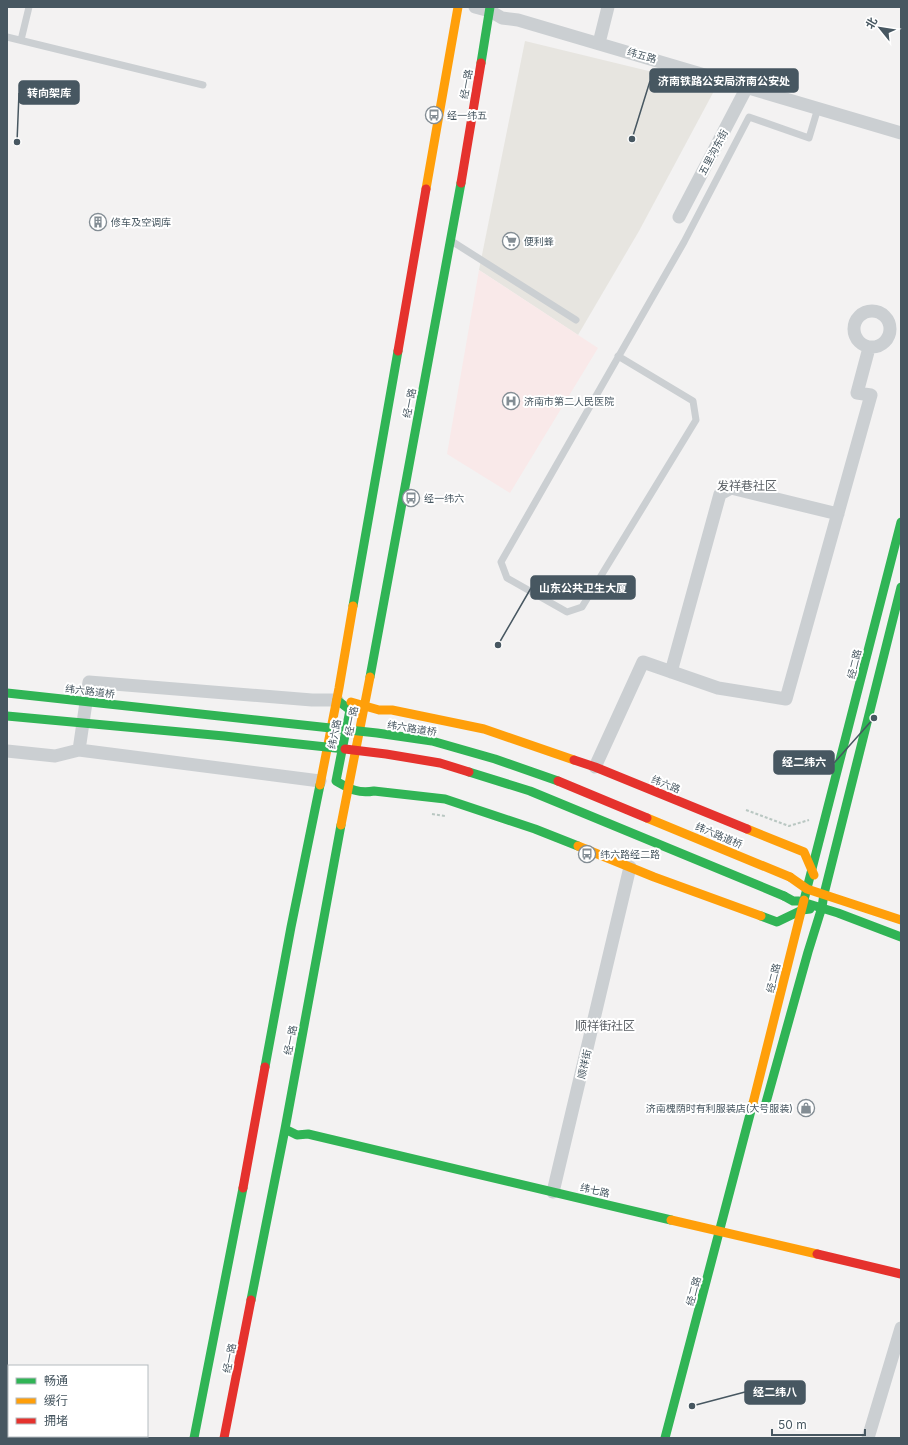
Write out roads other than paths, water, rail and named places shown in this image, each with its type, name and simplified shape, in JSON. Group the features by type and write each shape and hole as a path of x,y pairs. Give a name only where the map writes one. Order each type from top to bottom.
{"main road":[{"name":"经一路","path":"194,1438 320,781 337,700 458,7"},
{"name":"经一路","path":"224,1438 285,1129 348,788 365,705 451,240 490,9"},
{"name":"经二路","path":"665,1438 720,1231 807,888 899,542 901,522"},
{"path":"764,1112 808,952 822,907 901,587"},
{"name":"纬六路道桥","path":"7,693 377,733 432,741 495,759 553,779 790,877 807,888"},
{"name":"纬六路","path":"337,700 365,705 379,710 392,710 484,728 595,767 804,852 812,872 824,894"},
{"name":"纬六路","path":"337,700 350,710 336,781 348,788"},
{"path":"7,716 224,736 386,754 440,763 530,791 784,896 803,906 822,907 901,937"},
{"path":"348,788 363,792 374,791 446,799 535,829 630,867 777,922 803,906"},
{"path":"807,888 901,920"},
{"name":"纬七路","path":"285,1129 297,1135 308,1134 901,1274"}],"street":[{"name":"纬五路","path":"474,7 490,9 502,18 518,20 599,43 901,133"},
{"path":"599,43 608,7"},
{"name":"五里沟东街","path":"679,217 747,87"},
{"path":"874,310 885,315 890,322 896,337 882,346 869,348 859,343 854,332 856,320 864,312 874,310"},
{"path":"595,767 643,662 718,688 786,699 871,395 856,393 869,348"},
{"path":"670,672 720,494 731,488 838,514"},
{"path":"79,750 89,682 312,700 337,700"},
{"path":"7,751 55,756 79,750 320,781"},
{"name":"顺祥街","path":"553,1192 630,867"},
{"path":"868,1438 901,1328"}],"lane":[{"path":"21,40 29,7"},
{"path":"7,37 203,85"},
{"path":"618,356 693,401 696,420 582,607 567,612 507,578 501,562 618,356 684,242 749,117 809,138 818,108"},
{"path":"451,240 576,320"}],"place":[{"name":"经一纬五","path":"434,115"},
{"name":"济南铁路公安局济南公安处","path":"632,139"},
{"name":"转向架库","path":"17,142"},
{"name":"修车及空调库","path":"98,222"},
{"name":"便利蜂","path":"511,241"},
{"name":"济南市第二人民医院","path":"511,401"},
{"name":"经一纬六","path":"411,498"},
{"name":"山东公共卫生大厦","path":"498,645"},
{"name":"经二纬六","path":"874,718"},
{"name":"纬六路经二路","path":"587,854"},
{"name":"济南槐荫时有利服装店(大号服装)","path":"806,1108"},
{"name":"经二纬八","path":"692,1406"}],"district":[{"name":"发祥巷社区","path":"747,485"},
{"name":"顺祥街社区","path":"605,1025"}]}
